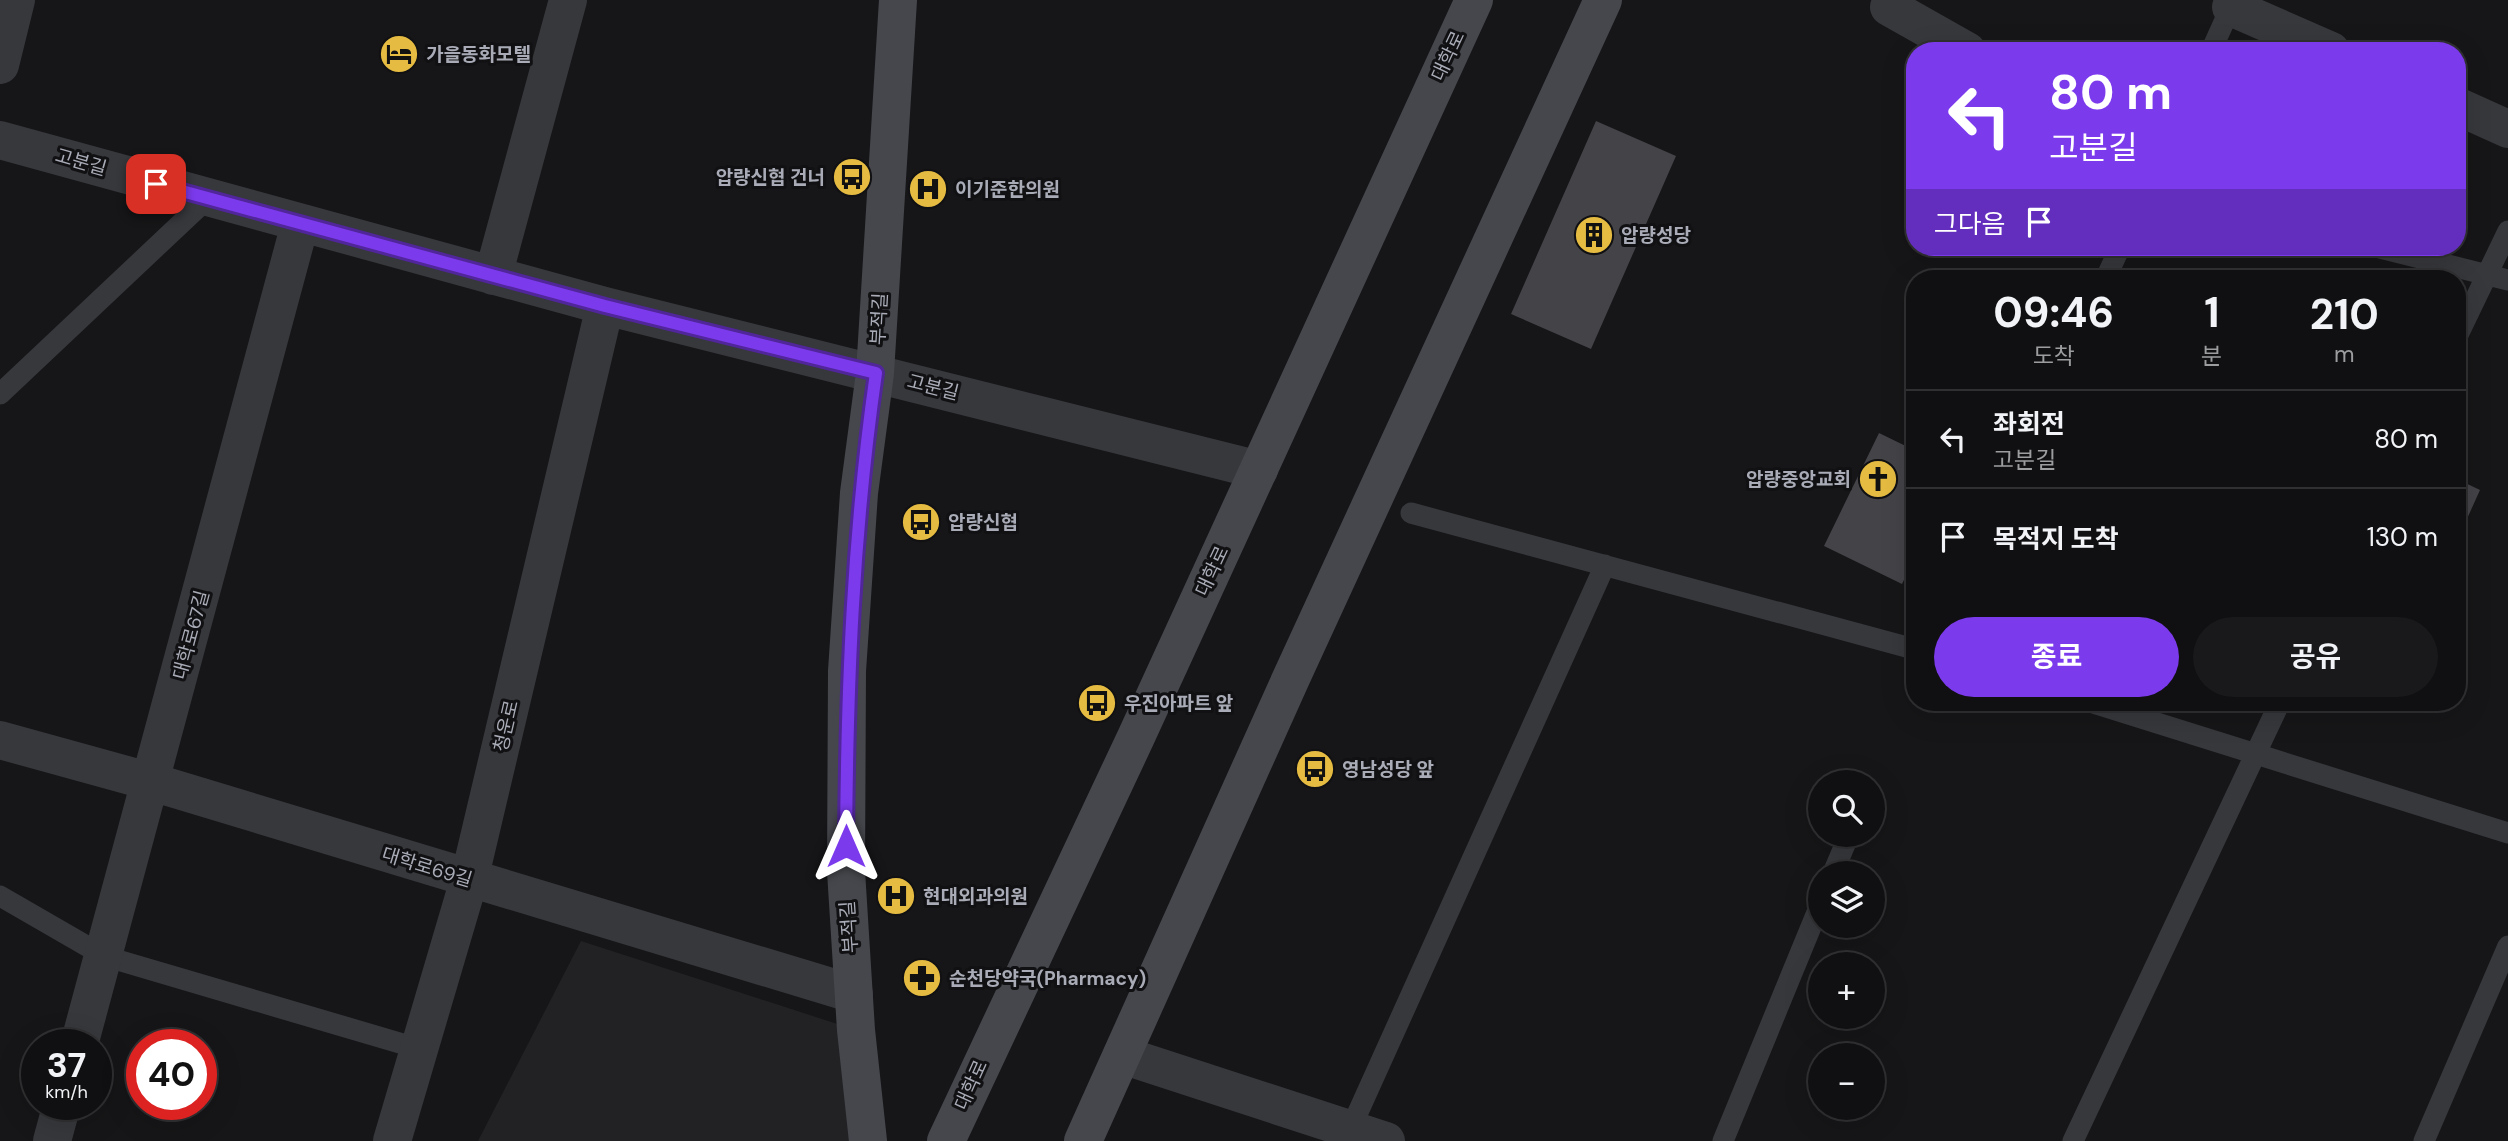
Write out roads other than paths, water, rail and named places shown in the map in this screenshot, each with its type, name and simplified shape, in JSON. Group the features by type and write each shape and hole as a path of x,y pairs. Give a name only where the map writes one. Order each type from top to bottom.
{"main road":[{"name":"부적길","path":"868,1141 846,871 847,671 859,493 876,373 898,0"},
{"name":"대학로","path":"946,1141 1259,470 1474,0"},
{"path":"1083,1141 1292,676 1603,0"}],"street":[{"path":"0,65 16,0"},
{"path":"493,276 568,0"},
{"path":"1892,0 1889,7 1951,42"},
{"path":"2233,3 2313,42"},
{"path":"2466,110 2508,129"},
{"name":"고분길","path":"0,139 300,224 605,306 1259,470"},
{"name":"대학로67길","path":"83,1029 300,224"},
{"name":"청운로","path":"392,1141 470,880 605,306"},
{"name":"대학로69길","path":"0,740 152,782 854,994"},
{"path":"1122,1055 1387,1141"},
{"path":"52,1141 58,1120"}],"lane":[{"path":"2215,42 2233,3"},
{"path":"0,394 208,198"},
{"path":"2466,324 2498,277 2508,231"},
{"path":"2413,256 2498,277"},
{"path":"1411,513 1906,647"},
{"path":"1350,1130 1605,565"},
{"path":"2119,711 2508,833"},
{"path":"2073,1141 2276,711"},
{"path":"0,895 104,956 419,1049"},
{"path":"1723,1141 1808,934"},
{"path":"2424,1141 2508,946"}],"place":[{"name":"가을동화모텔","path":"399,54"},
{"name":"압량신협 건너","path":"852,177"},
{"name":"이기준한의원","path":"928,189"},
{"name":"압량성당","path":"1594,235"},
{"name":"압량중앙교회","path":"1878,479"},
{"name":"압량신협","path":"921,522"},
{"name":"우진아파트 앞","path":"1097,703"},
{"name":"영남성당 앞","path":"1315,769"},
{"name":"현대외과의원","path":"896,896"},
{"name":"순천당약국(Pharmacy)","path":"922,978"}]}
